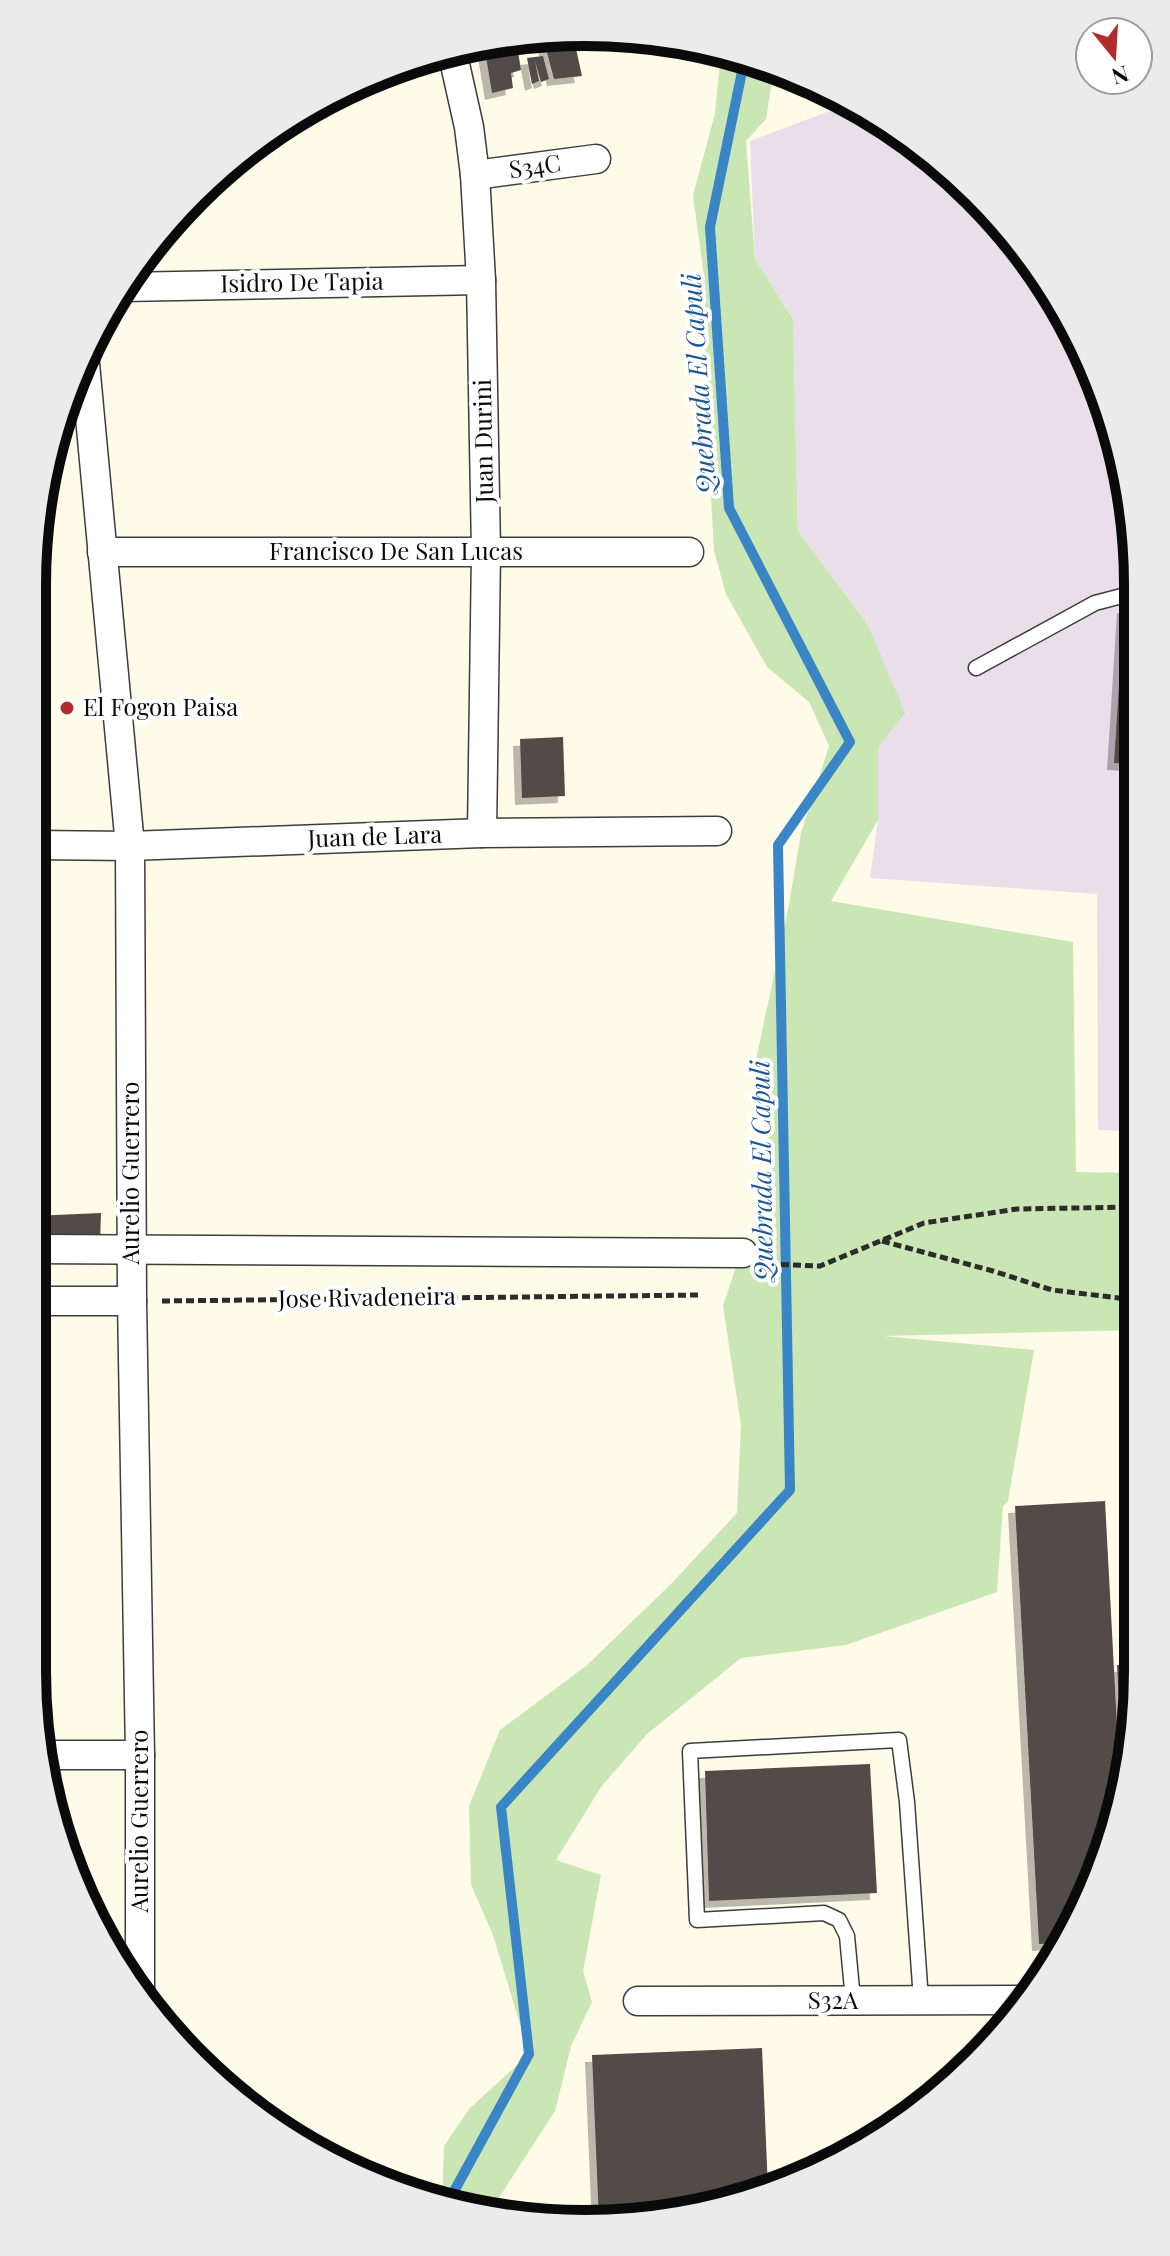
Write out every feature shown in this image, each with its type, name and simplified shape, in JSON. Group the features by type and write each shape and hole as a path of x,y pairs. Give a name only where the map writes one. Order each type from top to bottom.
{"street":[{"name":"Juan Durini","path":"454,62 469,127 475,175 481,280 486,552 482,833"},
{"name":"S34C","path":"475,175 596,159"},
{"name":"Isidro De Tapia","path":"137,287 481,280"},
{"name":"Aurelio Guerrero","path":"86,380 130,846 131,1248 140,1755 140,1974"},
{"name":"Francisco De San Lucas","path":"102,552 689,552"},
{"name":"Juan de Lara","path":"46,845 130,846 482,833 717,831"},
{"path":"46,1249 743,1253"},
{"path":"46,1301 132,1301"},
{"path":"53,1755 140,1755"},
{"name":"S32A","path":"638,2001 1012,2000"}],"lane":[{"path":"976,668 1095,603 1124,595"},
{"path":"853,2000 847,1936 839,1920 824,1913 697,1920 690,1751 899,1740 907,1802 921,2000"}],"path":[{"path":"772,1265 820,1266 924,1223 1017,1209 1124,1207"},
{"path":"881,1241 1052,1290 1124,1299"},
{"name":"Jose Rivadeneira","path":"132,1301 701,1295"}],"shaded area":[{"path":"836,109 913,157 966,204 1013,257 1052,316 1083,379 1106,445 1123,550 1124,1131 1098,1130 1097,894 870,878 878,820 878,747 868,625 798,531 793,319 755,259 750,141"}],"green space":[{"path":"720,63 772,80 766,119 746,141 755,259 793,319 798,531 868,625 905,713 878,747 878,820 831,901 1073,942 1076,1172 1124,1173 1124,1330 883,1336 1034,1350 1008,1501 1003,1506 997,1592 846,1645 741,1658 647,1734 601,1787 556,1860 601,1875 583,1971 592,2002 571,2046 555,2111 496,2202 442,2191 444,2146 469,2109 529,2054 493,1935 471,1885 469,1806 500,1730 586,1666 671,1584 737,1513 741,1425 723,1306 737,1264 775,1234 770,1157 755,1064 801,833 829,746 809,702 767,667 726,594 714,551 707,426 704,276 693,195 715,114"}],"building":[{"path":"575,46 582,76 554,79 546,47"},
{"path":"518,51 521,70 511,73 513,88 492,93 486,55"},
{"path":"543,56 549,79 541,82 535,61 539,81 532,84 527,58"},
{"path":"1124,606 1124,764 1114,763"},
{"path":"563,737 565,796 522,798 520,739"},
{"path":"101,1213 100,1242 46,1241 46,1215"},
{"path":"1105,1501 1118,1747 1106,1811 1095,1844 1083,1877 1050,1944 1039,1944 1015,1506"},
{"path":"1117,1665 1124,1665 1120,1730"},
{"path":"870,1764 877,1893 709,1901 705,1771"},
{"path":"762,2048 768,2178 690,2200 599,2210 592,2055"}],"waterway":[{"name":"Quebrada El Capuli","path":"453,2194 529,2054 501,1807 790,1490 778,845 850,742 729,508 710,227 742,70"}],"place":[{"name":"El Fogon Paisa","path":"67,708"}]}
